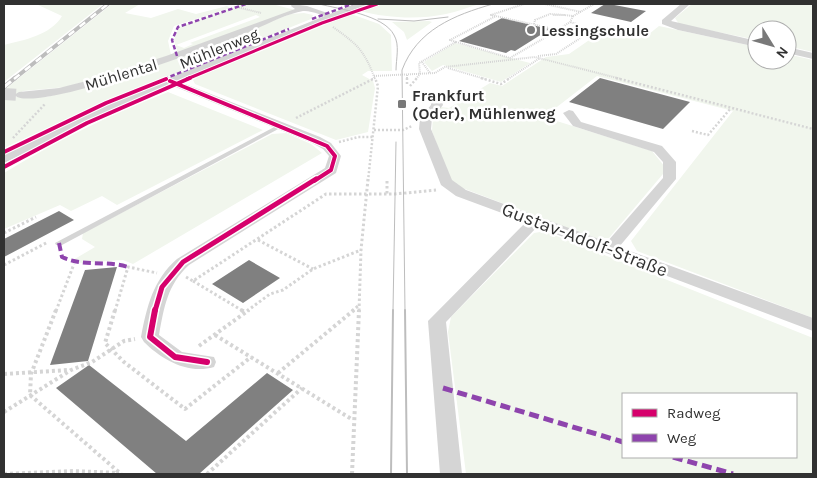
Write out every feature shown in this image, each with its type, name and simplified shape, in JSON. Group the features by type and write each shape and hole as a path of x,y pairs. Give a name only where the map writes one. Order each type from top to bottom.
{"street":[{"path":"287,4 304,8 331,21"},
{"name":"Mühlenweg","path":"4,158 43,137 170,82 331,21 363,4"},
{"path":"686,4 665,22 678,27 747,42"},
{"name":"Mühlental","path":"20,95 56,93 150,65 304,8"},
{"path":"797,52 813,56"},
{"path":"170,82 327,146 336,156 331,170 173,270 158,290 150,336 164,352 180,360 207,362"},
{"path":"426,126 426,118 437,105 436,97"},
{"path":"569,113 578,124 658,149 669,158 672,167 669,179 609,248"},
{"name":"Gustav-Adolf-Straße","path":"426,126 446,182 461,193 813,325"},
{"path":"451,474 437,321 535,221"}],"lane":[{"path":"59,243 280,126"}],"path":[{"path":"524,4 491,15 558,30"},
{"path":"545,4 581,12"},
{"path":"534,24 533,22 538,18 553,15 573,16 594,4"},
{"path":"497,16 450,40 509,59 570,22 573,16"},
{"path":"331,21 366,55 378,86 360,250 352,474"},
{"path":"280,126 375,77 430,73 445,67 556,54 585,34 577,24 570,22"},
{"path":"420,74 418,63 456,42"},
{"path":"535,57 813,129"},
{"path":"445,67 501,84 540,58"},
{"path":"422,62 430,73"},
{"path":"407,75 408,85 420,74"},
{"path":"10,142 56,93"},
{"path":"692,131 708,135 731,108"},
{"path":"408,119 408,126"},
{"path":"374,130 403,130 408,126 426,126"},
{"path":"327,146 358,137 373,137"},
{"path":"387,181 387,194"},
{"path":"193,281 326,194 366,195 436,190 461,193"},
{"path":"4,233 36,217"},
{"path":"258,240 314,269"},
{"path":"180,360 270,294 283,290 314,269 360,250"},
{"path":"30,395 31,374 74,264"},
{"path":"173,270 245,312"},
{"path":"278,373 358,305"},
{"path":"215,335 354,420"},
{"path":"4,412 72,370 92,362 124,342 150,336"},
{"path":"4,374 31,374 72,370"},
{"path":"207,474 302,388"},
{"path":"30,395 119,474"},
{"path":"4,474 73,471 119,474"}],"shaded area":[{"path":"36,4 103,4 4,82 4,45 28,39 44,32 51,28 62,16"},
{"path":"112,4 140,4 125,13 151,18 178,9 196,14 227,6 230,8 174,26 168,41 171,55 66,87 23,91 15,97 47,97 98,83 149,67 291,14 304,13 313,15 311,19 102,103 4,148 4,90"},
{"path":"244,4 272,4 295,10 178,54 174,40 179,27","holes":["256,15 260,17 190,43 193,44 184,48 176,45"]},
{"path":"381,4 480,4 450,13 414,18 392,17 360,11"},
{"path":"692,4 813,4 813,52 797,48 797,20 747,20 747,38 679,24 675,18"},
{"path":"351,14 379,24 391,35 392,71 368,71 362,75 373,81 375,88 368,132 336,140 195,84 193,80 198,77"},
{"path":"392,22 432,22 407,40 404,32"},
{"path":"611,25 649,34 659,26 747,45 747,70 797,70 797,56 813,60 813,318 637,251 631,241 733,111 597,76 544,117 652,151 665,167 663,174 609,238 594,238 457,186 451,182 432,131 433,117 441,107 449,108 490,83 502,86 546,57 569,54"},
{"path":"455,43 530,63 501,82 443,65 432,71 424,62"},
{"path":"168,92 263,130 117,205 102,196 71,211 60,205 4,229 4,173 84,129"},
{"path":"286,133 311,144 322,153 133,264 123,260 77,263 73,260 95,247 82,239 83,233 272,134"},
{"path":"540,232 549,233 813,338 813,474 466,474 448,332 451,317 534,233"}],"building":[{"name":"Lessingschule","path":"605,4 646,11 631,22 591,13"},
{"path":"502,18 550,29 515,51 511,50 506,53 459,41"},
{"path":"600,78 690,102 663,129 569,102"},
{"path":"59,211 74,220 4,257 4,239"},
{"path":"249,260 280,278 243,303 212,284"},
{"path":"117,267 88,361 50,365 85,270"},
{"path":"89,365 186,441 267,373 293,390 199,474 157,474 56,388"}],"tunnel":[{"path":"4,94 19,95"}],"tram line":[{"path":"319,4 360,14 381,22 389,28 397,43 396,70"},
{"path":"405,311 402,70 417,44 438,26 464,13 493,4"},
{"path":"378,19 414,21 448,17"},
{"path":"393,311 396,142"},
{"path":"391,474 393,310"},
{"path":"405,310 407,474"}],"railway":[{"path":"14,79 108,4"},
{"path":"4,87 15,78"}],"marked path":[{"path":"177,56 172,40 178,27 246,4"},
{"path":"312,19 352,4"},
{"path":"164,79 289,29"},
{"path":"59,243 62,257 70,261 87,264 112,263 128,267"},
{"path":"443,388 622,442"},
{"path":"677,458 733,474"}],"cycle path":[{"path":"4,167 87,123 145,97 322,23 377,4"},
{"path":"4,152 106,103 166,79"},
{"path":"170,81 316,140 327,146 335,156 331,170 183,262 167,278 156,305 150,337 175,357 207,362"}],"place":[{"name":"Lessingschule","path":"531,30"},
{"name":"Frankfurt (Oder), Mühlenweg","path":"402,104"}]}
